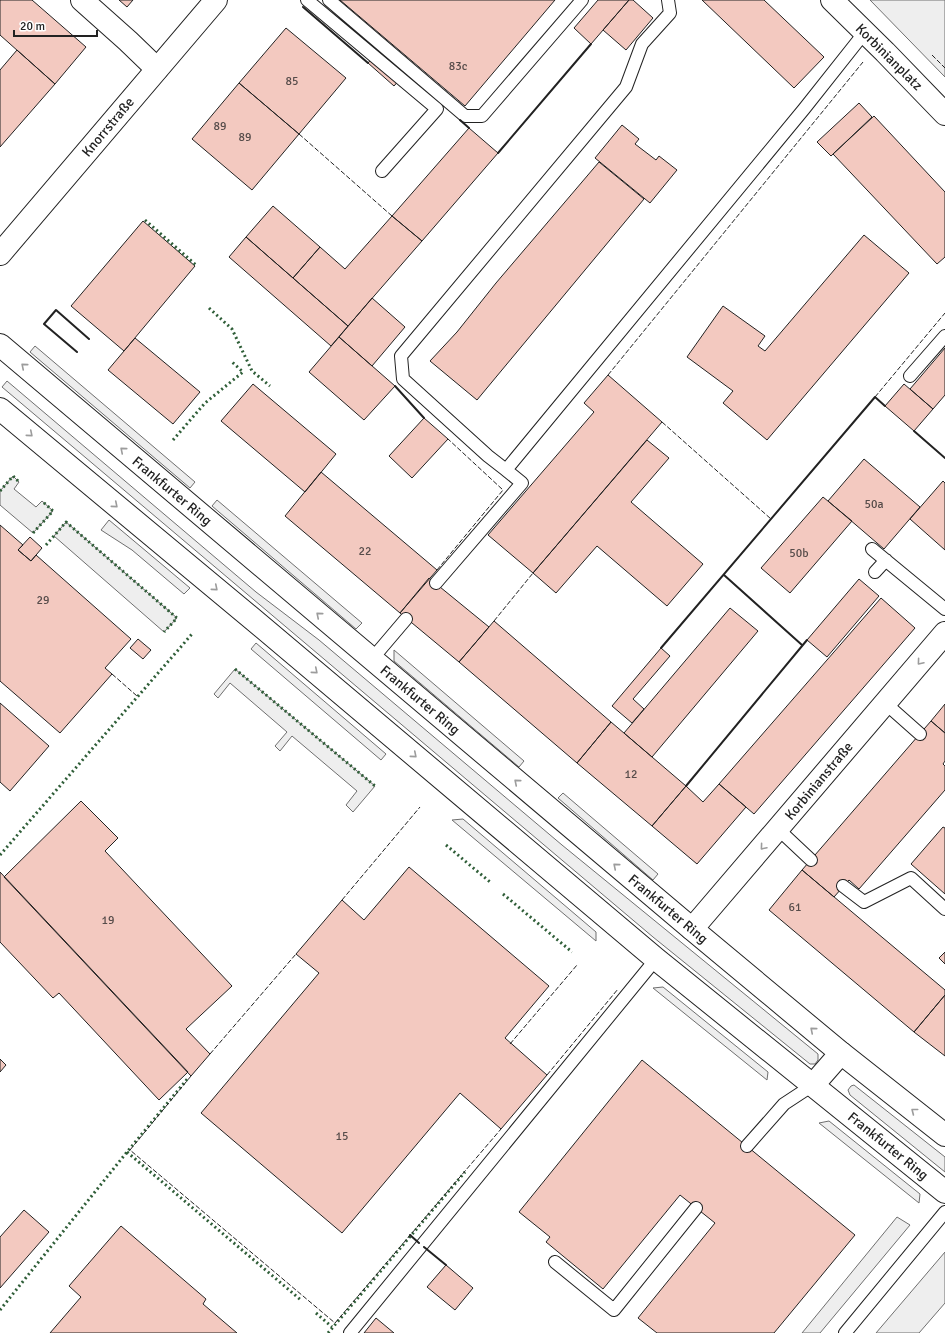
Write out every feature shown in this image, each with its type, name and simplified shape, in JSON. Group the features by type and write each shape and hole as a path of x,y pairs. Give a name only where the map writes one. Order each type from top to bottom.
{"main road":[{"path":"82,0 157,69"},
{"name":"Knorrstraße","path":"0,254 216,0"},
{"name":"Korbinianplatz","path":"832,0 945,114"},
{"name":"Frankfurter Ring","path":"0,345 692,929 841,1053 945,1135"},
{"name":"Frankfurter Ring","path":"0,409 267,631 656,959 945,1192"},
{"name":"Korbinianstraße","path":"692,929 945,633"},
{"path":"813,1085 841,1053"}],"lane":[{"path":"308,0 437,109 382,171"},
{"path":"329,0 465,116 482,116 582,0"},
{"path":"436,583 522,483 488,456 403,379 401,356 626,87 642,44 670,13 668,0"},
{"path":"506,470 865,32"},
{"path":"910,376 945,336"},
{"path":"872,549 945,608"},
{"path":"875,572 886,560"},
{"path":"372,659 406,619"},
{"path":"885,703 920,734"},
{"path":"778,829 811,860"},
{"path":"843,886 864,902 911,878 945,909"},
{"path":"350,1333 656,959"},
{"path":"747,1146 784,1104 813,1085"},
{"path":"555,1262 614,1310 696,1208"},
{"path":"845,1333 945,1212"}],"shaded area":[{"path":"870,0 945,0 945,77"},
{"path":"35,346 195,482 190,488 30,352"},
{"path":"7,381 256,592 319,640 562,845 818,1054 818,1060 815,1064 810,1064 653,937 2,387"},
{"path":"13,476 19,482 14,489 36,507 42,501 53,511 33,533 0,505 0,491"},
{"path":"217,500 362,623 356,629 212,506"},
{"path":"109,520 190,588 184,594 132,550 101,530"},
{"path":"66,522 177,618 164,632 54,536"},
{"path":"256,643 386,754 381,760 251,649"},
{"path":"394,650 524,761 519,767 394,661"},
{"path":"235,669 375,786 353,812 346,805 357,791 292,736 280,751 275,746 287,732 230,683 218,698 214,694"},
{"path":"563,793 658,874 653,880 558,798"},
{"path":"463,819 596,932 596,941 452,820"},
{"path":"663,987 768,1072 767,1080 653,988"},
{"path":"854,1085 945,1157 945,1172 850,1095 848,1090"},
{"path":"829,1121 920,1194 919,1203 819,1123"},
{"path":"897,1217 910,1225 820,1333 802,1333"},
{"path":"945,1252 945,1303 919,1333 876,1333"}],"building":[{"path":"0,0 32,0 86,47 55,84 0,35"},
{"path":"119,0 133,0 127,7"},
{"path":"340,0 555,0 465,106"},
{"path":"598,0 629,0 591,44 574,28"},
{"path":"629,0 633,0 653,18 626,50 603,30"},
{"path":"702,0 764,0 824,57 794,88"},
{"path":"286,28 346,78 299,134 239,83"},
{"path":"380,49 406,72 394,86 368,63"},
{"path":"17,50 55,84 0,147 0,70"},
{"path":"239,83 299,134 252,190 192,139"},
{"path":"859,103 872,117 831,156 817,142"},
{"path":"874,116 945,192 945,257 937,264 833,154"},
{"path":"622,125 639,139 635,144 656,160 659,156 677,170 650,203 595,158"},
{"path":"469,128 498,153 422,241 392,216"},
{"path":"599,162 644,199 477,400 430,361 457,332 496,283"},
{"path":"273,206 320,247 293,278 246,237"},
{"path":"392,216 422,241 348,326 293,278 320,247 345,269"},
{"path":"143,221 195,266 124,351 71,306"},
{"path":"864,235 909,273 767,440 723,403 733,391 687,357 723,306 765,336 758,346 765,351"},
{"path":"246,237 348,326 331,346 229,257"},
{"path":"372,298 405,327 372,366 339,337"},
{"path":"339,337 395,386 364,420 309,372"},
{"path":"135,338 200,392 173,424 108,370"},
{"path":"945,348 945,395 933,409 910,389"},
{"path":"608,375 662,422 533,573 488,535 594,412 584,403"},
{"path":"253,384 336,454 305,492 221,421"},
{"path":"904,384 933,409 914,431 885,406"},
{"path":"424,418 448,439 412,478 389,456"},
{"path":"647,440 669,458 631,502 703,564 667,606 597,546 556,593 533,573"},
{"path":"864,459 920,507 884,549 828,501"},
{"path":"321,472 437,570 400,613 285,516"},
{"path":"943,481 945,483 945,550 910,519"},
{"path":"823,497 852,521 790,593 761,568"},
{"path":"0,525 23,545 18,550 31,561 36,555 131,639 105,668 112,674 60,733 0,681"},
{"path":"30,537 42,548 31,561 18,550"},
{"path":"429,578 489,627 459,662 400,613"},
{"path":"859,579 879,596 827,657 807,640"},
{"path":"881,598 915,628 754,814 719,784"},
{"path":"730,608 758,631 652,757 624,733"},
{"path":"494,621 611,722 577,763 459,662"},
{"path":"138,639 151,650 143,659 130,648"},
{"path":"661,648 670,656 633,699 644,709 632,723 612,706"},
{"path":"0,703 49,746 10,791 0,782"},
{"path":"945,704 945,733 931,721"},
{"path":"931,721 945,733 945,761 943,764 945,766 945,790 859,889 849,880 834,897 802,870"},
{"path":"611,722 686,786 652,826 577,763"},
{"path":"719,784 746,807 697,864 652,826 686,786 703,802"},
{"path":"81,801 118,838 105,851 232,986 186,1029 210,1054 191,1076 4,877"},
{"path":"943,827 945,828 945,894 911,864"},
{"path":"409,867 549,986 505,1038 547,1075 501,1129 460,1093 342,1233 201,1113 319,973 296,954 342,900 364,920"},
{"path":"802,870 945,990 945,995 914,1032 769,910"},
{"path":"0,872 188,1072 159,1100 59,993 53,998 0,942"},
{"path":"945,952 945,964 939,958"},
{"path":"945,995 945,1056 914,1032"},
{"path":"0,1059 6,1065 0,1072"},
{"path":"642,1060 855,1235 774,1333 657,1333 638,1318 715,1223 680,1195 603,1289 546,1242 550,1237 519,1212"},
{"path":"24,1210 49,1232 0,1288 0,1237"},
{"path":"121,1226 206,1299 203,1304 237,1333 50,1333 81,1297 69,1286"},
{"path":"446,1265 473,1288 455,1310 427,1287"},
{"path":"376,1318 394,1333 364,1333"}],"hedge":[{"path":"145,220 196,265"},
{"path":"209,308 232,329 252,371 270,386"},
{"path":"173,440 205,403 243,372 231,361"},
{"path":"0,491 13,476 19,482"},
{"path":"33,533 53,511 42,501"},
{"path":"46,545 66,522 177,618 164,632"},
{"path":"0,855 192,634"},
{"path":"235,669 375,786"},
{"path":"446,845 490,882"},
{"path":"503,894 572,952"},
{"path":"0,1310 189,1077"},
{"path":"127,1152 302,1301"},
{"path":"328,1333 465,1172"},
{"path":"316,1313 332,1327"}],"fence":[{"path":"932,55 945,68"},
{"path":"608,375 863,62"},
{"path":"299,134 392,216"},
{"path":"875,397 945,313"},
{"path":"662,422 771,519"},
{"path":"437,570 503,490 448,439"},
{"path":"494,621 533,573"},
{"path":"112,674 137,696"},
{"path":"342,900 420,807"},
{"path":"210,1054 296,954"},
{"path":"510,1044 577,965"},
{"path":"547,1075 618,989"},
{"path":"191,1076 130,1150 335,1323 501,1129"}],"wall":[{"path":"303,7 368,63"},
{"path":"498,153 591,44"},
{"path":"460,120 469,128"},
{"path":"77,352 44,324 56,310 89,339"},
{"path":"395,386 424,418"},
{"path":"661,648 875,397 885,406"},
{"path":"914,431 945,458"},
{"path":"724,575 802,645"},
{"path":"686,786 807,640"},
{"path":"410,1235 419,1243"},
{"path":"424,1247 446,1265"}]}
